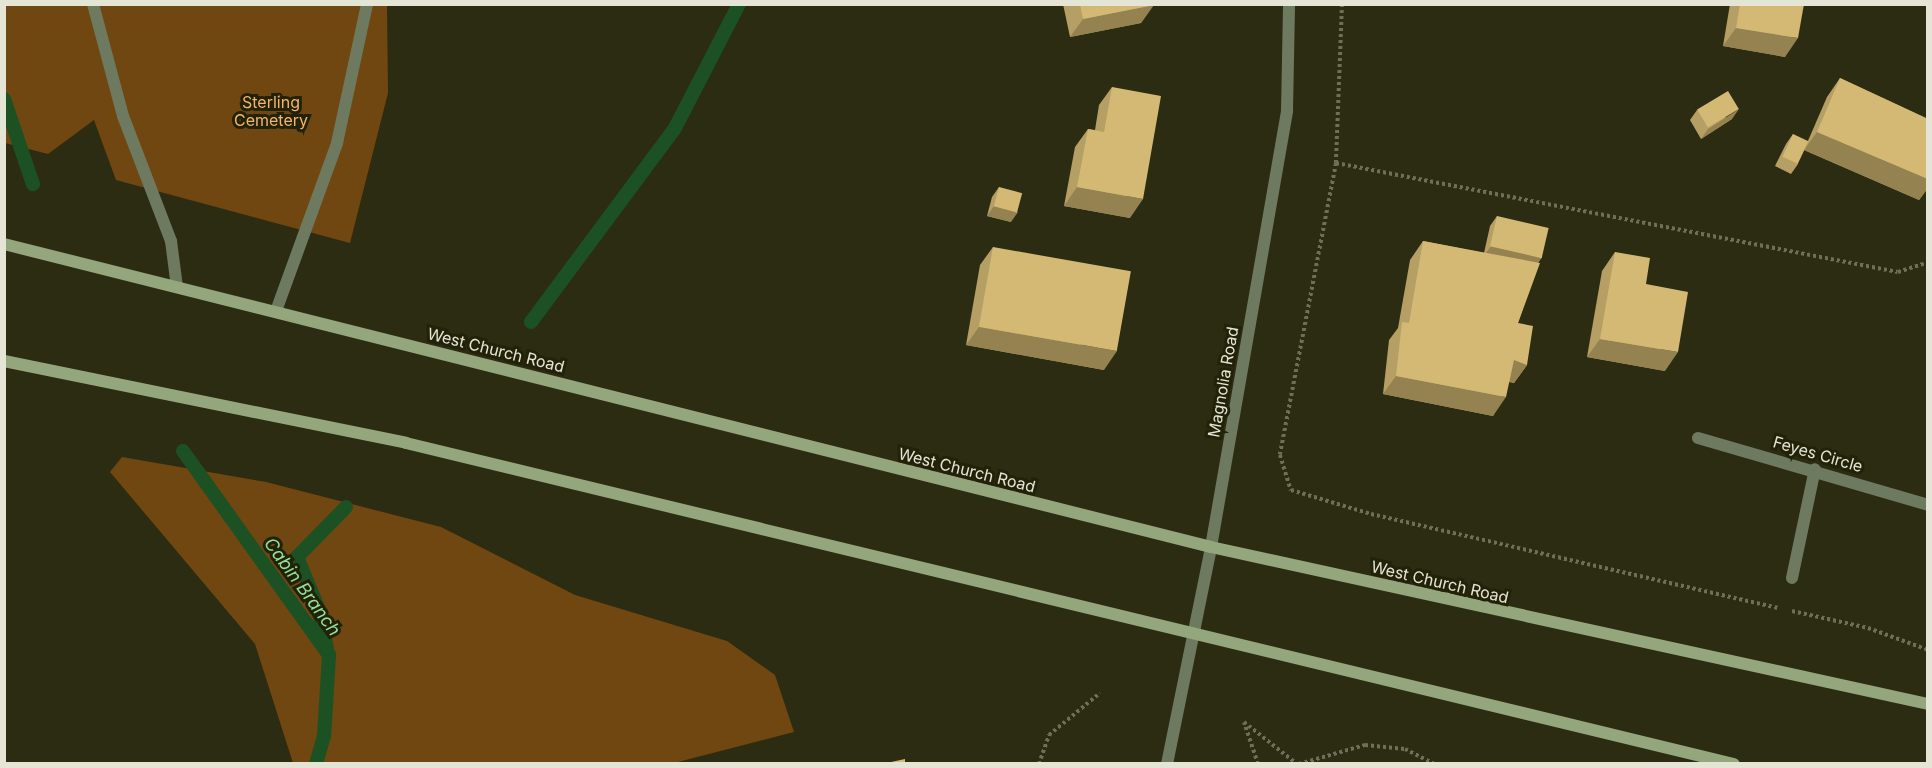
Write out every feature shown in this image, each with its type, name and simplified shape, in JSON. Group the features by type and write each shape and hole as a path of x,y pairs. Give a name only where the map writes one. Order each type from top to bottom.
{"main road":[{"name":"West Church Road","path":"4,244 1211,547 1928,704"},
{"path":"4,361 406,443 1194,630 1734,764"}],"street":[{"path":"93,4 120,106 171,241 177,286"},
{"path":"276,311 338,143 367,4"},
{"name":"Magnolia Road","path":"1167,764 1211,547 1287,111 1289,4"},
{"name":"Feyes Circle","path":"1698,438 1815,469 1928,505"},
{"path":"1792,579 1815,469"}],"path":[{"path":"1342,4 1336,163 1280,455 1291,490 1371,514 1868,628 1928,650"},
{"path":"1336,163 1898,272 1928,262"},
{"path":"1039,764 1049,735 1100,693"},
{"path":"1258,764 1244,722 1298,764 1365,745 1405,749 1434,764"}],"green space":[{"name":"Sterling Cemetery","path":"5,5 387,5 388,93 350,243 116,180 94,120 48,154 5,143"},
{"path":"122,457 266,482 441,527 575,595 727,641 775,675 794,732 674,763 293,763 255,644 110,472"}],"building":[{"path":"1080,4 1154,4 1154,5 1083,19"},
{"path":"1740,4 1804,4 1798,38 1736,28"},
{"path":"1840,78 1928,119 1928,179 1817,132"},
{"path":"1112,87 1161,96 1143,199 1077,187 1088,129 1104,132"},
{"path":"1728,91 1739,109 1708,128 1697,110"},
{"path":"1793,134 1808,141 1798,164 1782,157"},
{"path":"999,187 1022,193 1017,213 994,206"},
{"path":"1497,216 1549,228 1542,258 1490,246"},
{"path":"1423,241 1540,263 1518,323 1533,326 1527,365 1514,360 1506,397 1396,376 1402,322 1409,323"},
{"path":"993,247 1131,271 1117,351 979,327"},
{"path":"1615,252 1650,258 1646,284 1688,292 1678,352 1600,339"},
{"path":"905,759 905,764 882,764"}],"waterway":[{"path":"531,322 675,128 739,4"},
{"name":"Cabin Branch","path":"4,99 33,184"},
{"name":"Cabin Branch","path":"183,451 329,655 324,736 316,764"},
{"path":"327,648 317,605 297,557 346,507"}]}
